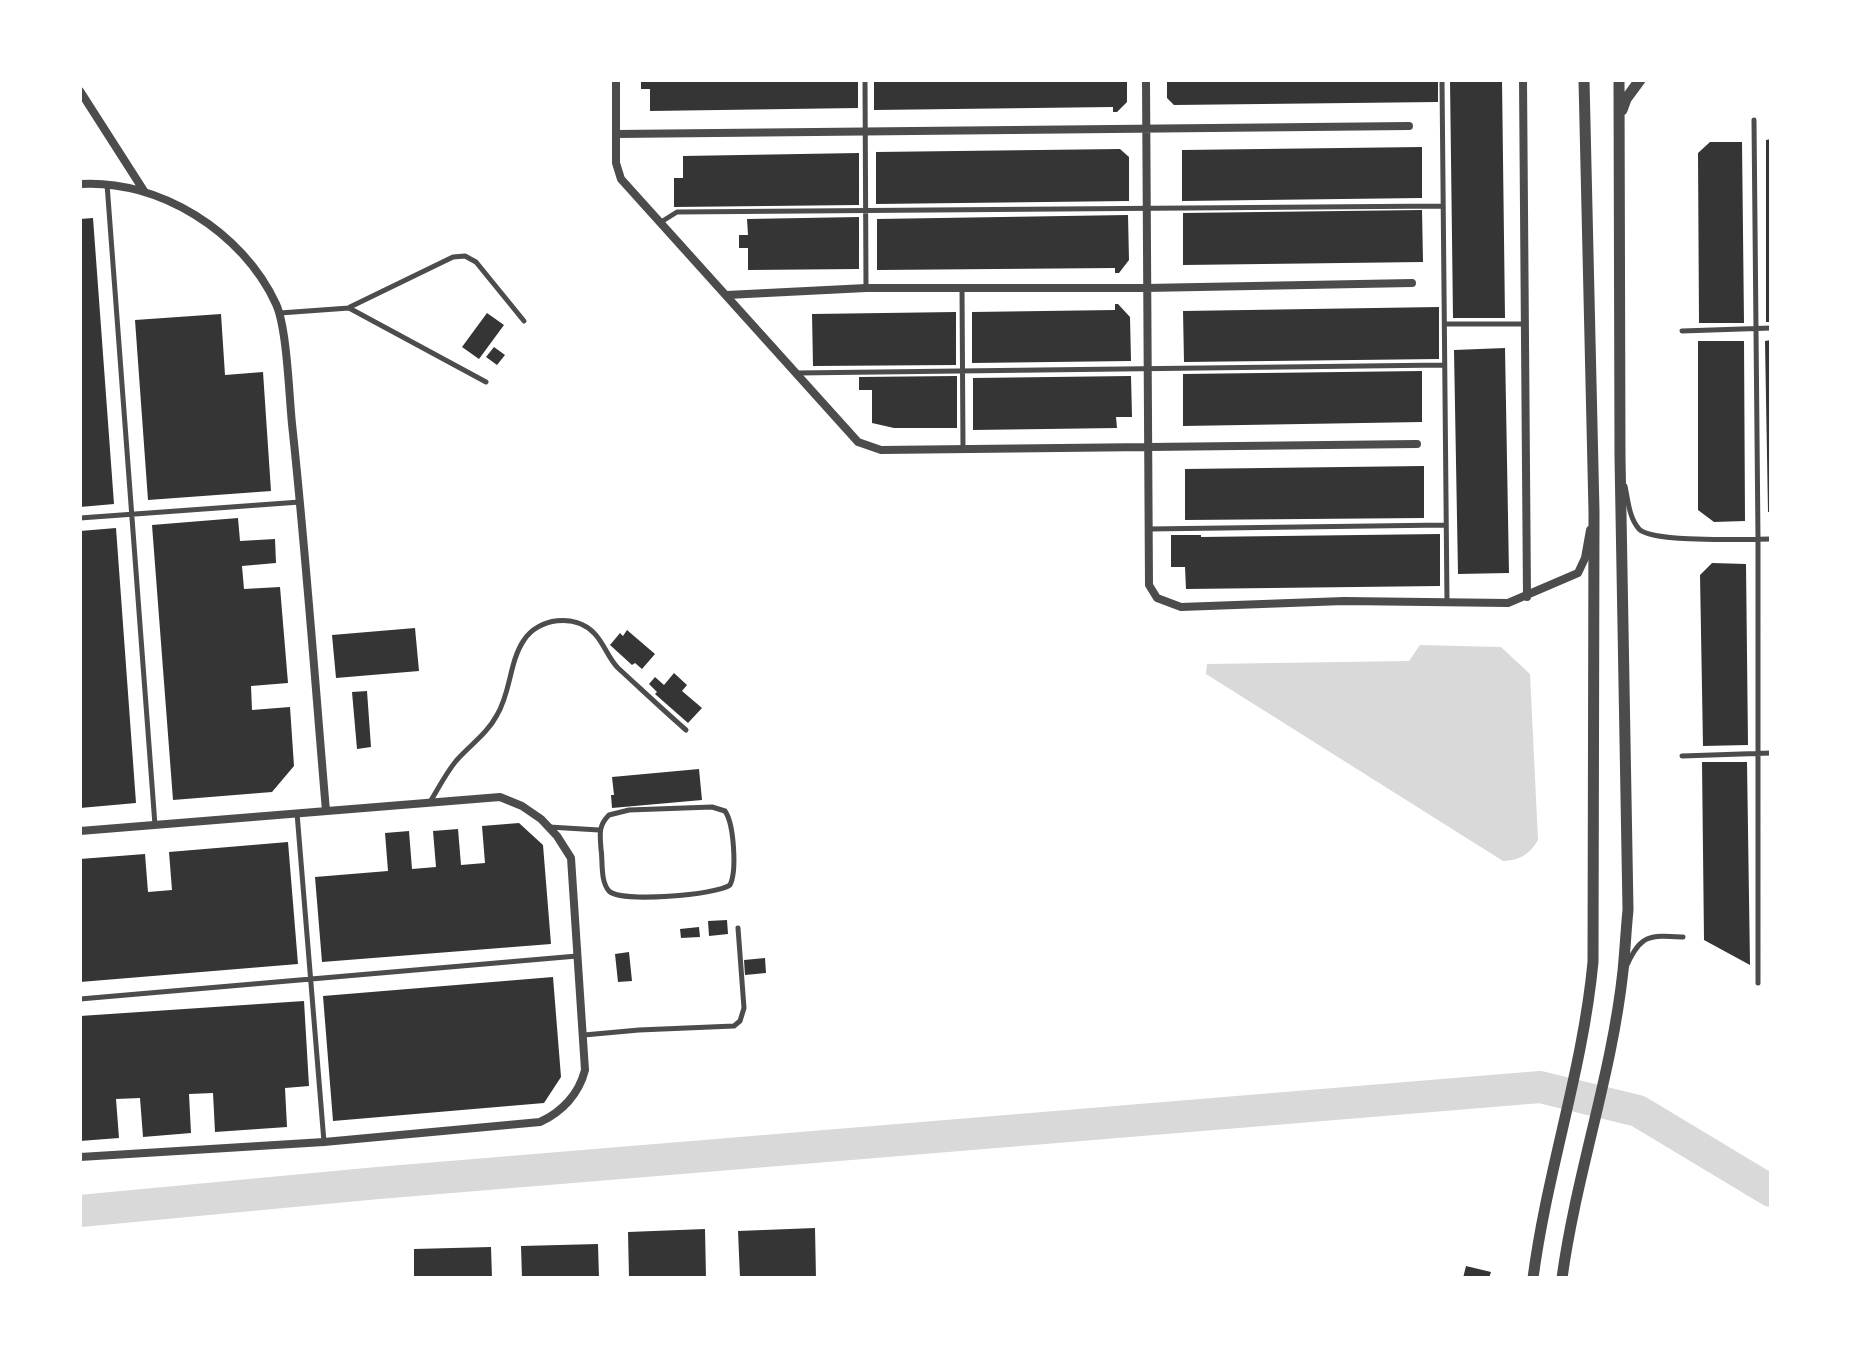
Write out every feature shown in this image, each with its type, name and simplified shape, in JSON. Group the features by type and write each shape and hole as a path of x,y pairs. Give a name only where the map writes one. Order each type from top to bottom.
{"street":[{"path":"616,80 616,168 621,179 858,442 881,450 1417,444"},
{"path":"1146,80 1149,529 1151,590 1160,601 1181,607 1344,601 1508,603 1578,573 1585,558 1594,512"},
{"path":"1523,80 1527,597"},
{"path":"1533,1278 1548,1184 1588,1010 1593,962 1594,512 1584,80"},
{"path":"1562,1278 1576,1190 1623,973 1628,910 1620,457 1619,80"},
{"path":"1619,122 1626,99 1640,80"},
{"path":"80,91 144,192"},
{"path":"616,134 1409,126"},
{"path":"80,184 107,183 144,192 198,218 234,245 263,280 280,313 301,502 326,811"},
{"path":"727,295 866,288 1146,288 1412,283"},
{"path":"80,831 500,797 522,806 549,827 571,858 585,1070 579,1087 568,1102 540,1122 324,1142 80,1157"}],"lane":[{"path":"865,80 866,288"},
{"path":"1442,80 1447,603"},
{"path":"1754,120 1758,983"},
{"path":"107,183 155,825"},
{"path":"661,222 677,212 1442,206"},
{"path":"280,313 349,308 453,257 465,256 476,262 524,321"},
{"path":"962,288 963,449"},
{"path":"349,308 486,382"},
{"path":"1445,324 1523,324"},
{"path":"1682,331 1771,328"},
{"path":"797,373 1444,365"},
{"path":"1620,457 1629,506 1639,529 1652,535 1682,538 1771,539"},
{"path":"80,518 301,502"},
{"path":"1149,529 1445,525"},
{"path":"429,803 454,763 496,718 506,696 519,650 529,633 545,623 567,620 589,629 615,664 686,730"},
{"path":"1682,756 1771,753"},
{"path":"719,808 725,811 731,824 733,878 730,885 717,891 616,896 604,880 599,830 605,818 617,811 719,808"},
{"path":"297,813 324,1142"},
{"path":"549,827 599,830"},
{"path":"584,1035 734,1026 740,1021 744,1008 738,928"},
{"path":"1623,973 1633,952 1646,938 1683,937"},
{"path":"80,999 578,956"}],"shaded area":[{"path":"1420,645 1501,647 1530,674 1538,840 1519,858 1503,861 1206,674 1207,664 1409,661"}],"building":[{"path":"641,80 858,80 858,108 650,111 650,89 641,89"},
{"path":"874,80 1127,80 1127,102 1117,112 1113,112 1113,107 874,110"},
{"path":"1167,80 1438,80 1438,102 1174,105 1167,98"},
{"path":"1450,80 1502,80 1505,318 1453,318"},
{"path":"1771,139 1771,322 1766,322 1766,140"},
{"path":"1710,142 1742,142 1744,323 1699,323 1698,153"},
{"path":"1422,147 1422,198 1182,201 1182,150"},
{"path":"1120,149 1129,157 1129,201 876,204 876,152"},
{"path":"859,153 859,205 674,207 674,178 683,178 683,156"},
{"path":"1422,210 1423,262 1183,265 1183,213"},
{"path":"1128,215 1129,260 1119,273 1115,273 1115,268 877,270 877,219"},
{"path":"859,217 859,269 748,270 748,248 739,248 739,235 748,235 747,219"},
{"path":"93,218 114,504 80,507 80,219"},
{"path":"1115,304 1130,317 1131,361 972,363 972,312 1115,310"},
{"path":"1439,307 1439,359 1184,362 1183,311"},
{"path":"956,312 956,365 813,366 812,314"},
{"path":"487,313 504,325 479,359 462,347"},
{"path":"221,314 225,375 263,372 271,491 148,500 135,320"},
{"path":"1771,340 1771,512 1768,512 1765,341"},
{"path":"1698,341 1744,341 1745,521 1714,522 1698,510"},
{"path":"494,347 505,355 497,365 486,357"},
{"path":"1505,348 1509,573 1458,574 1454,350"},
{"path":"1422,371 1422,422 1183,426 1183,374"},
{"path":"957,376 957,428 894,428 872,423 872,390 859,390 859,377"},
{"path":"1131,376 1132,417 1116,417 1117,428 973,430 973,378"},
{"path":"1424,466 1424,518 1185,520 1185,469"},
{"path":"238,518 240,541 275,539 276,563 242,566 244,589 280,587 288,683 251,686 252,710 290,707 294,766 272,792 173,800 152,525"},
{"path":"116,528 136,803 80,808 80,531"},
{"path":"1440,534 1440,586 1186,589 1185,567 1171,567 1171,535"},
{"path":"1712,563 1746,564 1748,745 1703,746 1700,575"},
{"path":"415,628 419,671 336,678 332,635"},
{"path":"627,630 655,654 642,669 635,663 632,665 610,645"},
{"path":"674,673 687,685 682,691 702,708 688,723 655,694 657,692 649,684 655,677 664,685"},
{"path":"367,691 371,747 357,749 352,692"},
{"path":"1702,762 1747,762 1750,965 1704,940"},
{"path":"699,769 702,800 612,808 612,777"},
{"path":"519,823 543,845 551,944 322,962 315,877 388,871 385,833 409,831 412,869 436,867 433,831 458,829 461,865 485,863 482,826"},
{"path":"288,842 298,964 80,982 80,859 145,854 148,892 172,890 169,852"},
{"path":"727,920 728,934 709,936 708,921"},
{"path":"699,927 700,937 681,938 680,929"},
{"path":"629,952 632,981 618,982 615,954"},
{"path":"765,958 766,973 745,975 744,960"},
{"path":"553,977 561,1077 544,1103 333,1121 323,996"},
{"path":"304,1001 309,1086 285,1088 287,1127 215,1132 213,1093 189,1094 191,1133 143,1137 140,1098 116,1099 119,1138 80,1141 80,1016"},
{"path":"815,1228 816,1278 740,1278 738,1231"},
{"path":"705,1229 706,1278 629,1278 628,1232"},
{"path":"598,1244 599,1278 522,1278 521,1246"},
{"path":"491,1247 492,1278 414,1278 414,1249"},
{"path":"1466,1266 1491,1272 1489,1278 1463,1278"}],"waterway":[{"path":"80,1211 378,1183 1540,1087 1638,1111 1771,1191"}]}
